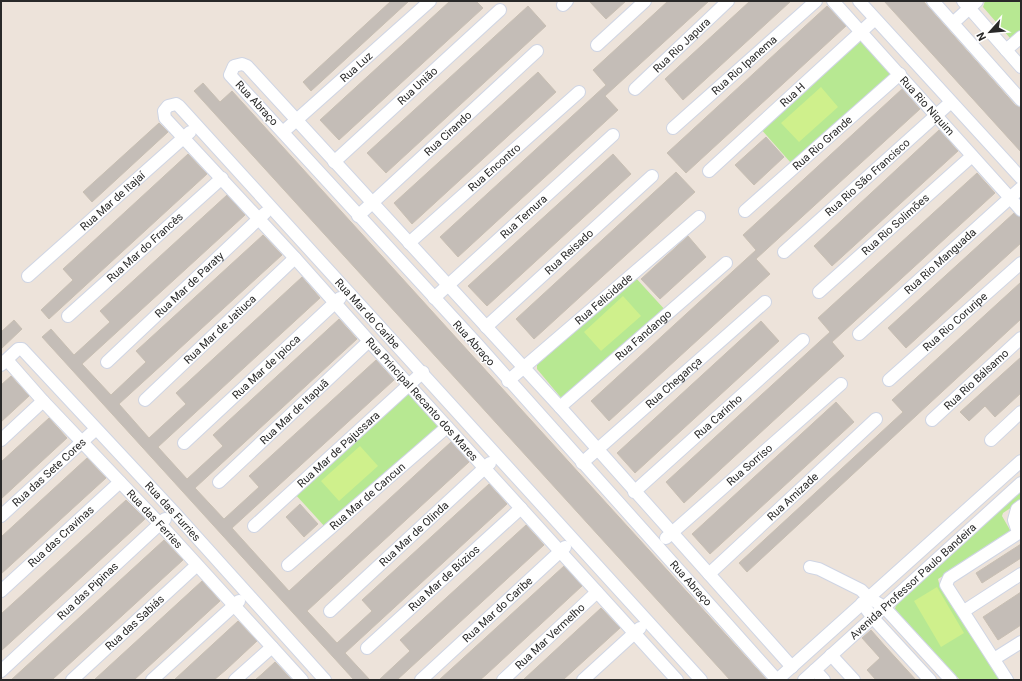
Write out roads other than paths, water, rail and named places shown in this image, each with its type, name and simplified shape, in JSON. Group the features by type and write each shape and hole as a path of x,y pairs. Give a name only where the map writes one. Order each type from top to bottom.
{"street":[{"name":"Rua Luz","path":"283,132 430,1"},
{"path":"596,45 645,1"},
{"name":"Rua Rio Japura","path":"635,89 728,1"},
{"name":"Rua Rio Ipanema","path":"673,128 816,1"},
{"name":"Rua Rio Niquim","path":"833,1 1021,210"},
{"name":"Rua Rio Niquim","path":"859,1 1021,178"},
{"path":"934,1 1021,100"},
{"path":"953,23 970,3 1021,67"},
{"name":"Rua União","path":"334,162 500,10"},
{"name":"Rua H","path":"709,171 876,19"},
{"path":"1006,50 1021,37"},
{"name":"Rua Cirando","path":"358,216 537,50"},
{"name":"Rua Abraço","path":"777,680 434,298 230,75 231,69 234,66 242,64 247,66 560,407 597,451 792,667"},
{"name":"Rua Rio Grande","path":"745,211 900,74"},
{"name":"Rua Encontro","path":"409,243 580,92"},
{"name":"Rua Rio São Francisco","path":"784,252 951,102"},
{"name":"Rua Mar do Caribe","path":"165,118 164,111 168,106 176,104 423,372 573,540 701,680"},
{"name":"Rua Principal Recanto dos Mares","path":"165,118 295,258 408,385 677,680"},
{"name":"Rua Mar de Itajaí","path":"28,276 197,126"},
{"name":"Rua Ternura","path":"434,298 613,135"},
{"name":"Rua Rio Solimões","path":"819,292 972,156"},
{"name":"Rua Reisado","path":"486,327 652,176"},
{"name":"Rua Mar do Francês","path":"68,316 222,178"},
{"name":"Rua Rio Manguada","path":"859,334 1021,188"},
{"name":"Rua Mar de Paraty","path":"107,362 272,207"},
{"name":"Rua Felicidade","path":"508,381 699,217"},
{"name":"Rua Mar de Jatiuca","path":"145,400 295,258"},
{"name":"Rua Fandango","path":"560,407 726,263"},
{"name":"Rua Rio Coruripe","path":"889,380 1021,263"},
{"name":"Rua Mar de Ipioca","path":"184,442 348,290"},
{"name":"Rua Chegança","path":"582,463 765,302"},
{"name":"Rua Rio Bálsamo","path":"932,420 1021,338"},
{"name":"Rua Carinho","path":"634,492 802,340"},
{"name":"Rua Mar de Itapuã","path":"219,482 369,341"},
{"name":"Rua das Furries","path":"4,362 18,349 22,349 248,593 322,679"},
{"name":"Rua das Ferries","path":"4,362 83,442 160,524 302,680"},
{"name":"Rua Mar de Pajussara","path":"254,526 423,372"},
{"name":"Rua Sorriso","path":"657,546 841,384"},
{"path":"1,440 43,401"},
{"path":"991,440 1021,412"},
{"name":"Rua Amizade","path":"709,574 876,419"},
{"name":"Rua Mar de Cancun","path":"288,565 447,427"},
{"name":"Rua das Sete Cores","path":"1,516 96,429"},
{"name":"Rua Mar de Olinda","path":"330,611 498,456"},
{"name":"Avenida Professor Paulo Bandeira","path":"777,680 1021,460"},
{"name":"Rua das Cravinas","path":"1,591 120,482"},
{"name":"Avenida Professor Paulo Bandeira","path":"804,680 1021,483"},
{"path":"1007,680 946,584 949,578 1017,534 1018,532 1014,520 1018,509 1021,506"},
{"name":"Rua Mar de Búzios","path":"367,648 521,508"},
{"name":"Rua das Pipinas","path":"1,671 173,511"},
{"name":"Rua Mar do Caribe","path":"421,680 573,540"},
{"name":"Rua das Sabiás","path":"72,680 197,565"},
{"path":"810,567 819,569 861,590 873,618 930,680"},
{"path":"964,611 1021,574"},
{"name":"Rua Mar Vermelho","path":"503,680 597,592"},
{"path":"152,680 248,593"},
{"path":"865,600 884,607 951,680"},
{"path":"731,627 745,614"},
{"path":"583,680 648,621"},
{"path":"994,659 1021,642"},
{"path":"235,680 272,647"},
{"path":"831,654 853,679"},
{"path":"815,670 824,680"}]}
